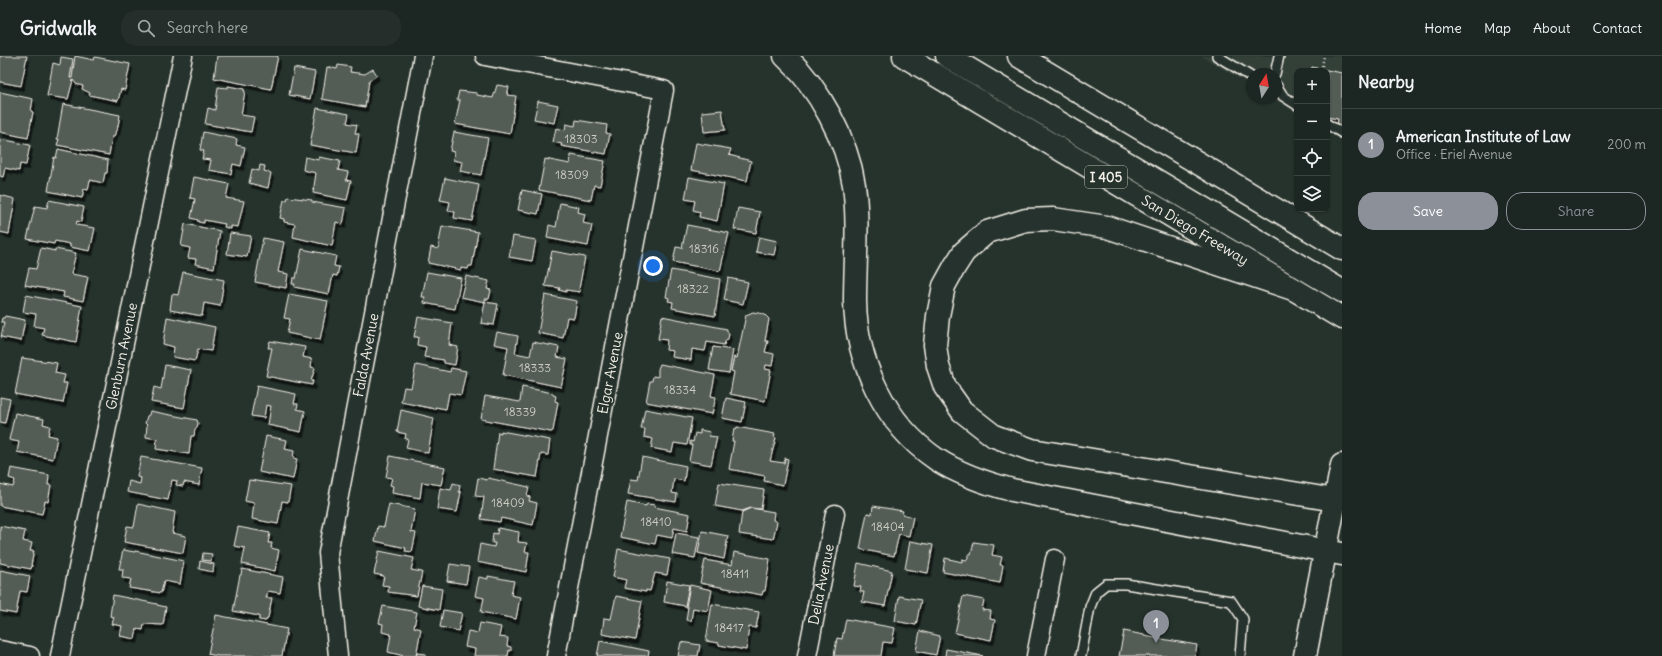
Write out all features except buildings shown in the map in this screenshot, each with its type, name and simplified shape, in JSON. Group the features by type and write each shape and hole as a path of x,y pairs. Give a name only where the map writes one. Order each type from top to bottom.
{"main road":[{"path":"785,56 804,77 823,104 847,159 854,185 856,247 855,301 857,328 871,378 881,398 913,440 936,459 961,473 985,483 1012,490 1334,552"},
{"name":"San Diego Freeway","path":"904,56 1342,318"},
{"path":"947,56 1314,266 1342,274"},
{"path":"976,56 1314,266 1342,291"},
{"path":"1019,56 1342,249"},
{"path":"1301,293 1107,227 1053,219 1026,220 988,232 964,252 955,266 944,286 938,316 935,345 938,366 945,387 962,411 994,436 1032,450 1335,500"},
{"path":"1305,656 1334,552 1335,500 1342,465"}],"street":[{"name":"Glenburn Avenue","path":"60,656 183,56"},
{"name":"Falda Avenue","path":"338,656 328,554 423,56"},
{"name":"Elgar Avenue","path":"485,56 664,90 556,656"},
{"name":"Delia Avenue","path":"807,656 835,514"},
{"path":"1036,656 1055,559"},
{"path":"0,650 30,656"}],"lane":[{"path":"1217,56 1246,74"},
{"path":"1276,68 1279,56"},
{"path":"1282,94 1295,104"},
{"path":"1330,126 1342,132"},
{"path":"1082,656 1090,607 1096,592 1106,584 1126,584 1231,601 1242,619 1240,656"}],"path":[{"path":"1322,66 1324,56"}],"shaded area":[{"path":"1201,56 1342,56 1342,140 1330,133 1330,68 1294,68 1294,111 1282,104 1282,68 1246,68 1246,82"}],"place":[{"name":"American Institute of Law","path":"1156,643"}]}
